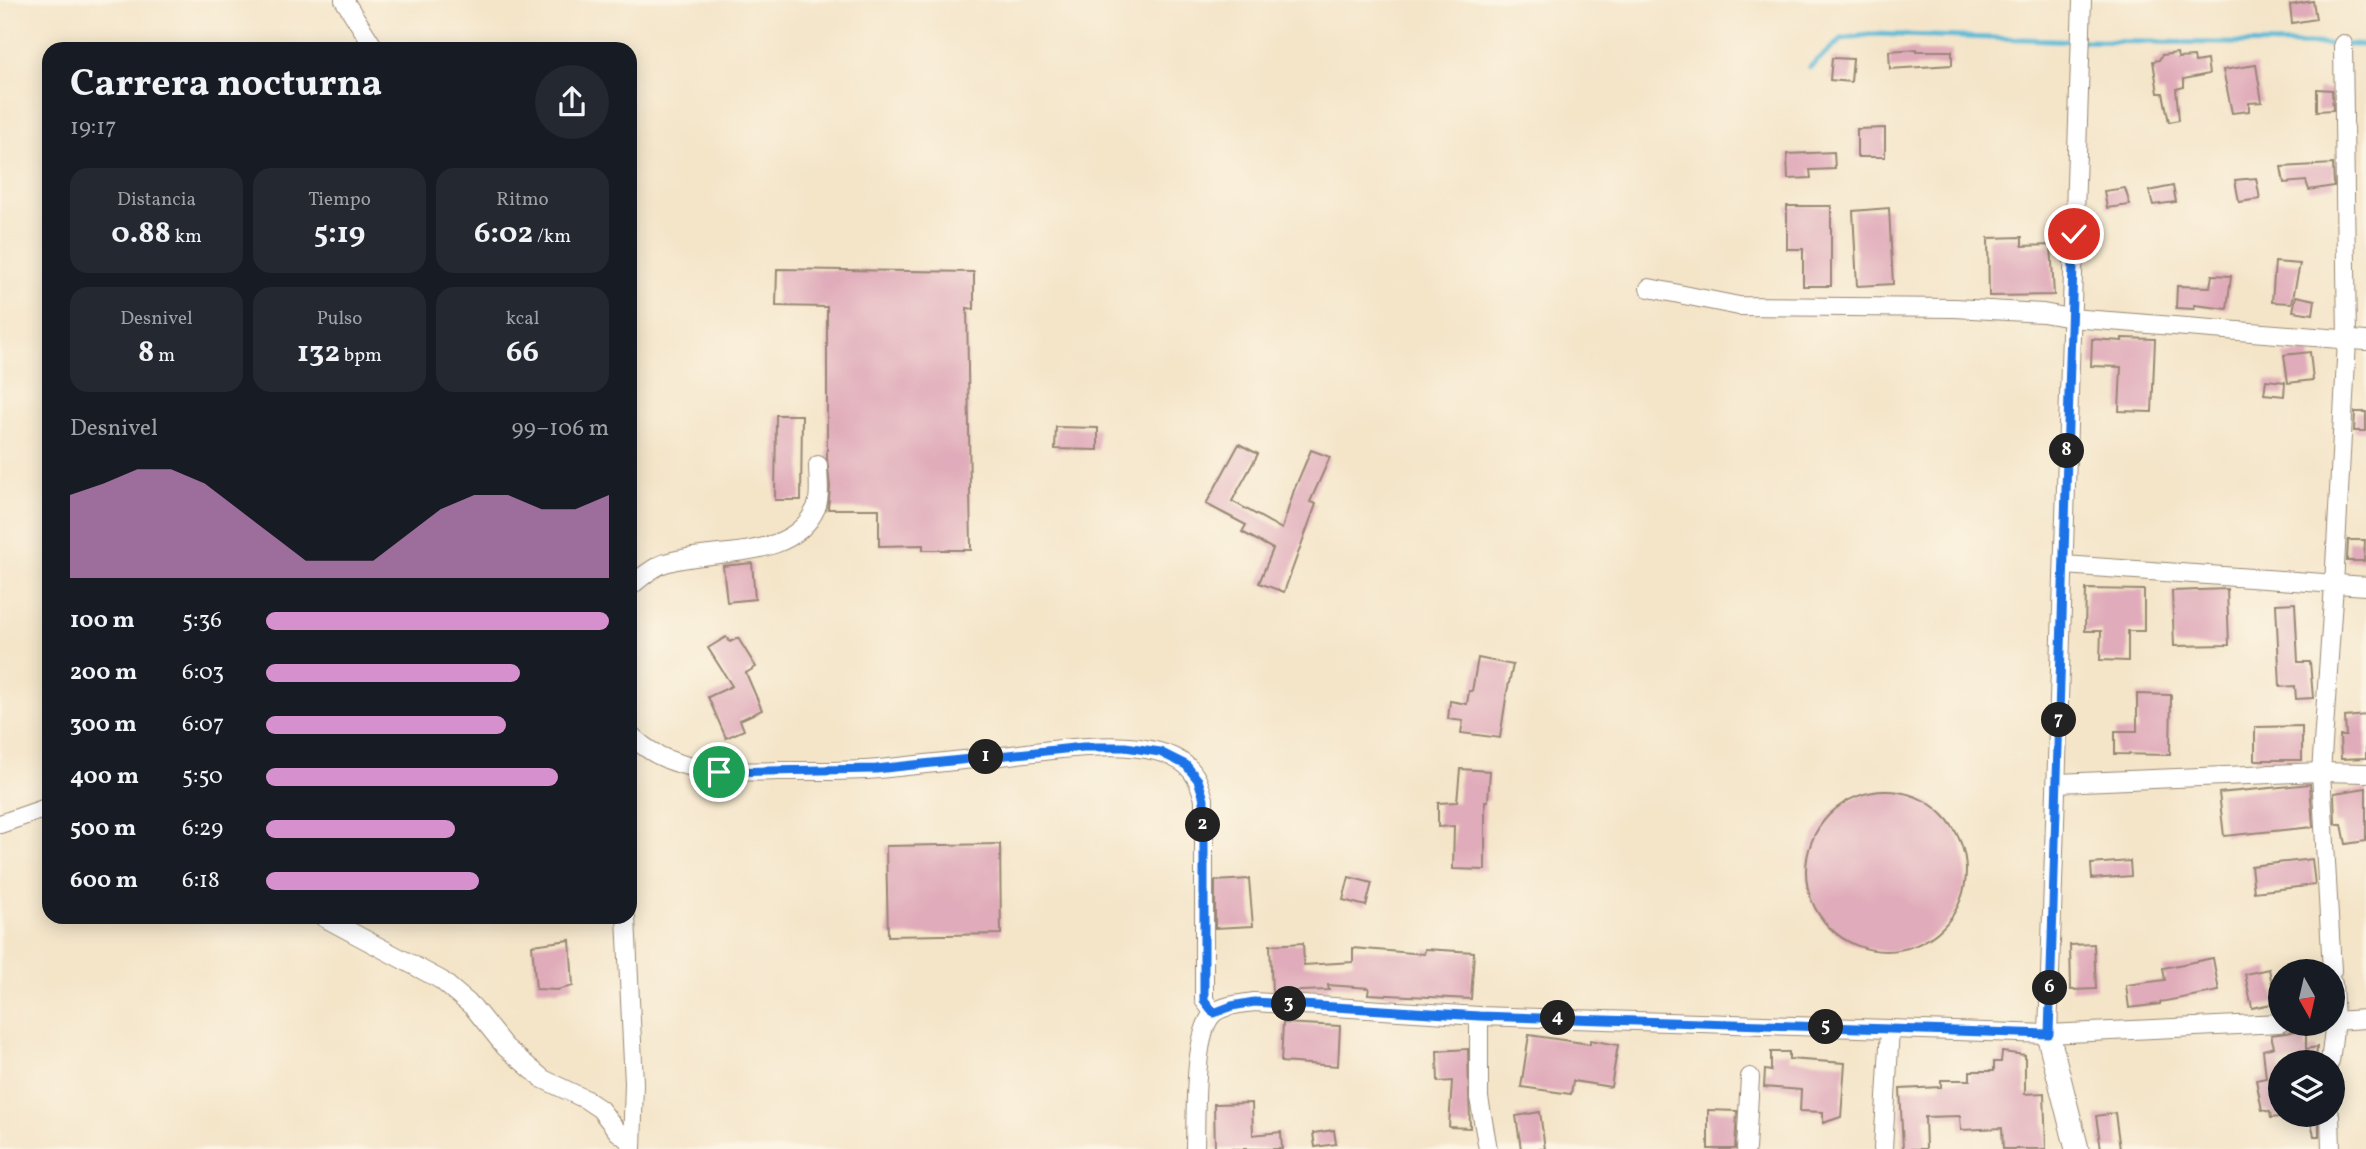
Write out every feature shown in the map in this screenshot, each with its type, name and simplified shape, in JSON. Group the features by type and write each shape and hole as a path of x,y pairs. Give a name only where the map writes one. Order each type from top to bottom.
{"street":[{"path":"344,0 371,42"},
{"path":"2077,1149 2049,1034 2082,0"},
{"path":"2331,959 2321,772 2347,341 2343,44"},
{"path":"1649,288 1739,306 1955,308 2366,341"},
{"path":"637,582 663,564 692,557 771,546 795,535 817,507 818,465"},
{"path":"2064,565 2366,586"},
{"path":"637,741 675,763 719,772 876,769 1083,747 1125,747 1160,752 1186,765 1198,780 1204,799 1204,1000 1214,1013"},
{"path":"2057,783 2321,772 2366,773"},
{"path":"0,824 42,809"},
{"path":"336,924 441,980 473,1007 505,1048 543,1079 585,1098 600,1109 632,1146"},
{"path":"626,924 634,1083 632,1146"},
{"path":"1195,1149 1199,1057 1206,1023 1214,1013 1254,1002 1479,1016 2049,1034 2268,1024"},
{"path":"1479,1016 1479,1098 1488,1149"},
{"path":"2345,1020 2366,1019"},
{"path":"1884,1149 1891,1029"},
{"path":"1746,1149 1750,1077"},
{"path":"2331,1127 2332,1149"}],"building":[{"path":"2313,1 2316,19 2292,23 2290,5"},
{"path":"1889,51 1952,51 1952,65 1890,69"},
{"path":"2177,53 2178,58 2194,57 2195,62 2207,60 2209,74 2184,79 2184,87 2176,89 2179,120 2169,122 2163,93 2158,93 2153,61 2159,60 2162,55"},
{"path":"1832,58 1853,59 1851,82 1830,80"},
{"path":"2256,65 2262,102 2249,103 2249,111 2232,113 2223,70"},
{"path":"2317,89 2332,90 2333,110 2317,111"},
{"path":"1885,128 1885,157 1857,157 1857,129"},
{"path":"1834,152 1835,169 1810,170 1811,178 1788,179 1787,154"},
{"path":"2333,164 2334,186 2309,190 2306,181 2284,183 2281,167"},
{"path":"2256,178 2260,199 2239,202 2235,180"},
{"path":"2173,186 2176,202 2153,205 2149,191"},
{"path":"2125,188 2130,205 2107,208 2104,191"},
{"path":"1787,206 1831,206 1831,286 1803,286 1803,249 1787,249"},
{"path":"1889,208 1893,284 1857,286 1853,211"},
{"path":"2022,237 2022,246 2051,245 2054,295 1989,296 1988,238"},
{"path":"2275,262 2300,264 2292,303 2272,302"},
{"path":"777,269 974,272 974,309 967,308 971,550 923,550 923,545 879,546 879,509 828,509 830,487 827,459 827,307 776,306"},
{"path":"2212,275 2231,276 2227,309 2194,305 2194,309 2176,308 2177,286 2210,287"},
{"path":"2296,296 2315,300 2313,314 2293,311"},
{"path":"2122,338 2155,339 2152,412 2119,411 2121,367 2091,366 2092,339 2122,341"},
{"path":"2310,352 2313,380 2288,383 2284,355"},
{"path":"2266,380 2285,382 2284,396 2264,394"},
{"path":"2355,412 2366,412 2366,431 2354,431"},
{"path":"776,415 802,415 801,500 775,500"},
{"path":"1056,427 1098,428 1098,450 1055,449"},
{"path":"1239,444 1258,454 1232,501 1282,529 1294,490 1311,450 1330,457 1310,502 1316,504 1284,592 1259,583 1273,549 1242,532 1246,525 1206,504"},
{"path":"2348,540 2365,540 2364,561 2347,561"},
{"path":"752,563 755,599 727,602 723,566"},
{"path":"2086,589 2144,590 2144,631 2128,631 2128,661 2100,660 2101,631 2085,631"},
{"path":"2227,589 2229,645 2174,646 2172,591"},
{"path":"2295,603 2298,662 2310,662 2313,698 2296,699 2295,686 2280,687 2276,604"},
{"path":"726,637 730,642 738,638 756,667 746,673 762,710 740,720 744,730 726,738 708,697 732,686 708,648"},
{"path":"1478,658 1513,665 1500,738 1461,733 1463,721 1448,719 1450,701 1467,704"},
{"path":"2137,694 2171,695 2170,755 2115,754 2115,731 2137,731"},
{"path":"2366,715 2366,758 2341,759 2340,736 2346,736 2345,717"},
{"path":"2302,726 2302,760 2255,760 2255,727"},
{"path":"1460,769 1490,771 1488,801 1485,801 1485,870 1453,869 1454,826 1438,827 1438,803 1457,802"},
{"path":"2310,784 2313,827 2224,836 2219,793"},
{"path":"2366,788 2366,841 2346,844 2342,824 2335,824 2334,793"},
{"path":"1886,791 1917,797 1942,815 1960,840 1966,871 1960,902 1942,927 1917,945 1886,951 1855,945 1830,927 1812,902 1806,871 1812,840 1830,815 1855,797"},
{"path":"1000,844 1001,934 888,936 886,846"},
{"path":"2312,859 2315,885 2254,892 2251,866"},
{"path":"2130,861 2131,876 2092,879 2091,864"},
{"path":"1349,877 1372,883 1366,906 1343,900"},
{"path":"1249,879 1253,926 1215,928 1215,881"},
{"path":"570,940 573,986 557,990 536,989 532,945"},
{"path":"1303,943 1304,965 1353,962 1353,948 1424,954 1425,949 1474,952 1471,999 1368,994 1369,988 1328,985 1329,990 1272,992 1270,945"},
{"path":"2094,944 2096,989 2071,990 2070,945"},
{"path":"2213,958 2219,991 2129,1008 2126,985 2165,980 2163,968"},
{"path":"2268,969 2268,1005 2252,1008 2245,974"},
{"path":"1283,1023 1340,1026 1338,1066 1281,1062"},
{"path":"1529,1035 1590,1044 1590,1040 1618,1045 1611,1087 1573,1081 1571,1094 1521,1087"},
{"path":"2271,1036 2306,1036 2306,1049 2317,1047 2317,1050 2268,1050 2268,1112 2262,1110 2256,1080 2266,1078 2263,1050 2274,1047"},
{"path":"1468,1049 1470,1128 1449,1127 1452,1081 1438,1082 1437,1051"},
{"path":"1771,1052 1789,1052 1789,1059 1845,1063 1841,1117 1823,1123 1823,1112 1800,1111 1801,1090 1764,1087 1765,1070 1771,1071"},
{"path":"2002,1052 2025,1055 2025,1094 2044,1093 2046,1149 2003,1149 2002,1128 1961,1130 1960,1116 1925,1117 1926,1149 1903,1149 1900,1089 1941,1087 1941,1080 1970,1080 1970,1071 1994,1071 1994,1062 2001,1062"},
{"path":"1252,1103 1253,1135 1281,1132 1282,1149 1215,1149 1214,1104"},
{"path":"1708,1110 1737,1111 1735,1149 1708,1149"},
{"path":"1540,1112 1545,1149 1521,1149 1516,1116"},
{"path":"2115,1113 2120,1149 2101,1149 2096,1116"},
{"path":"2312,1127 2319,1127 2319,1136 2314,1136"},
{"path":"1334,1130 1336,1144 1315,1147 1313,1133"}],"waterway":[{"path":"1810,67 1842,39 1872,34 2082,41 2366,45"}],"route":[{"path":"719,772 876,769 1083,747 1125,747 1160,752 1186,765 1198,780 1204,799 1204,1000 1214,1013 1254,1002 1479,1016 2049,1034 2074,234"}]}
